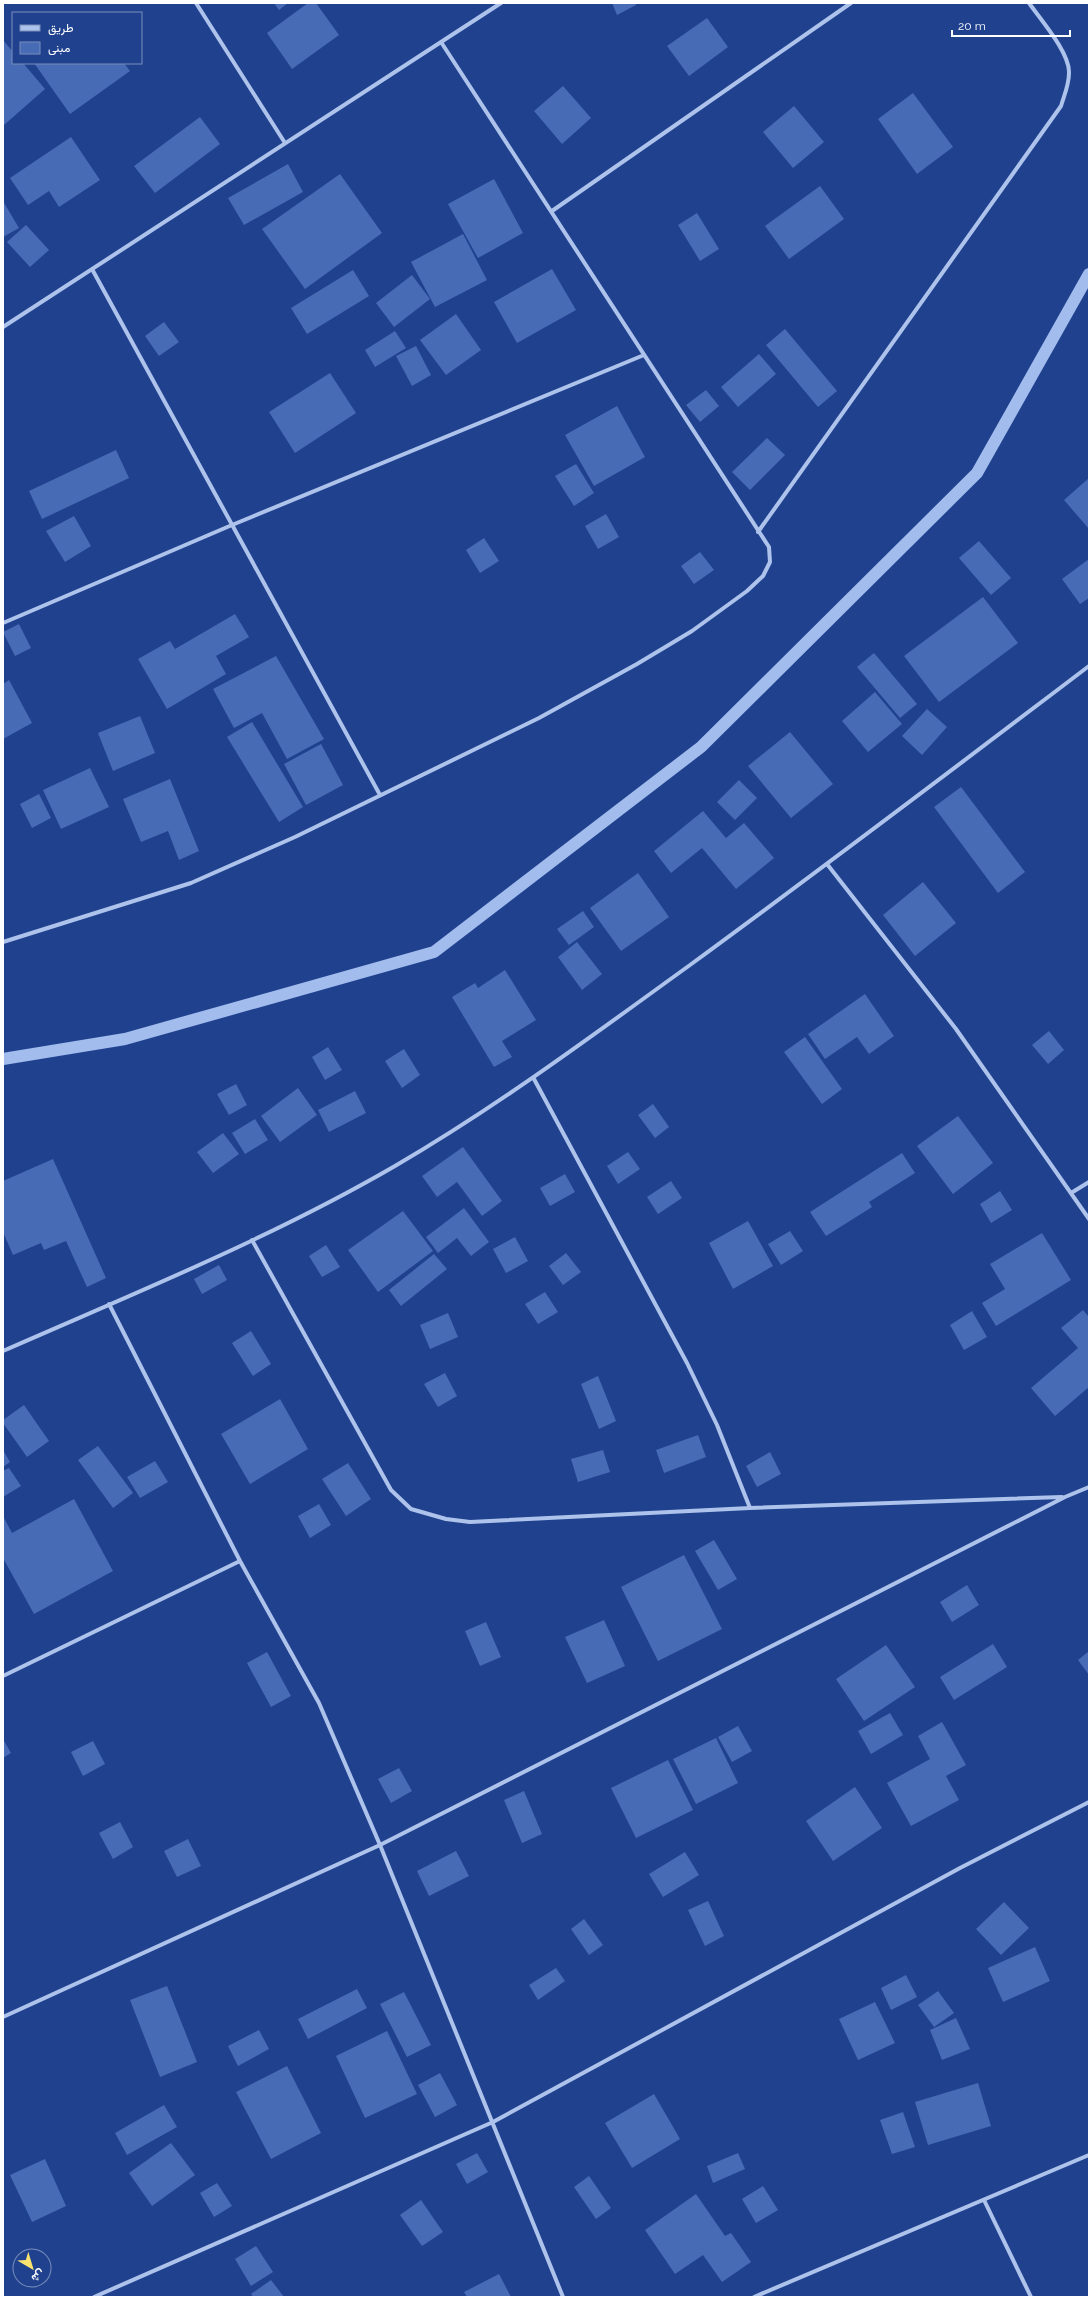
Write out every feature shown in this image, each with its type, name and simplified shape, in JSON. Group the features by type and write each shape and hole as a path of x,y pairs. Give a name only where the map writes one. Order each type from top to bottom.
{"street":[{"path":"196,3 285,144"},
{"path":"3,327 501,3"},
{"path":"552,211 851,3"},
{"path":"758,532 1061,106 1068,85 1070,71 1066,58 1029,3"},
{"path":"3,942 191,883 244,861 459,758 593,689 692,631 747,590 763,576 770,562 769,547 441,42"},
{"path":"92,270 380,795"},
{"path":"3,623 232,525 644,355"},
{"path":"3,1351 252,1240 394,1166 534,1079 827,864 1089,666"},
{"path":"827,864 956,1029 1089,1219"},
{"path":"534,1079 687,1363 717,1425 750,1508"},
{"path":"1071,1193 1089,1182"},
{"path":"252,1240 391,1490 411,1510 446,1519 470,1522 750,1508 1065,1497"},
{"path":"109,1304 240,1561 319,1703 380,1846 563,2297"},
{"path":"3,2017 380,1846 1065,1497 1089,1487"},
{"path":"3,1676 240,1561"},
{"path":"94,2297 493,2122 960,1868 1089,1802"},
{"path":"754,2297 1089,2155"},
{"path":"984,2200 1031,2297"}],"building":[{"path":"274,3 288,3 279,10"},
{"path":"308,3 316,3 339,35 292,69 267,33"},
{"path":"612,3 635,3 636,5 617,15"},
{"path":"707,18 728,47 689,76 667,46"},
{"path":"3,40 12,51 12,64 24,64 45,89 4,125"},
{"path":"35,64 125,64 130,71 70,114"},
{"path":"563,86 591,118 562,144 534,111"},
{"path":"913,93 953,147 917,174 878,119"},
{"path":"794,106 824,142 793,168 763,132"},
{"path":"200,117 220,144 155,193 134,166"},
{"path":"71,137 100,180 59,207 49,191 28,205 10,178"},
{"path":"288,164 303,192 244,225 228,198"},
{"path":"340,174 382,233 305,289 262,229"},
{"path":"494,179 523,233 478,258 448,204"},
{"path":"820,186 844,219 789,259 765,226"},
{"path":"3,201 19,228 3,237"},
{"path":"697,213 719,249 700,261 678,225"},
{"path":"26,225 49,250 30,267 7,242"},
{"path":"463,234 487,280 435,307 411,262"},
{"path":"552,269 576,310 517,343 494,302"},
{"path":"353,270 369,296 307,334 291,308"},
{"path":"412,275 430,299 394,327 376,303"},
{"path":"456,314 481,350 446,375 420,340"},
{"path":"164,322 179,342 159,356 145,336"},
{"path":"785,329 837,391 818,407 766,345"},
{"path":"395,331 406,348 375,367 365,350"},
{"path":"416,346 431,375 412,386 396,356"},
{"path":"759,354 776,374 738,407 721,387"},
{"path":"330,373 356,413 295,453 269,412"},
{"path":"706,390 719,406 700,422 686,405"},
{"path":"617,406 645,457 594,486 565,435"},
{"path":"767,438 785,455 750,490 732,472"},
{"path":"116,450 129,478 42,519 29,491"},
{"path":"576,464 594,493 574,506 555,476"},
{"path":"1089,478 1089,529 1064,500"},
{"path":"606,514 619,537 598,549 585,526"},
{"path":"74,516 91,546 65,562 46,531"},
{"path":"484,538 499,561 480,573 466,550"},
{"path":"979,541 1011,578 991,595 959,558"},
{"path":"700,552 714,570 694,584 681,566"},
{"path":"1089,559 1089,598 1080,604 1062,579"},
{"path":"983,597 1018,643 939,702 904,656"},
{"path":"235,614 249,637 216,656 226,674 167,709 138,659 170,641 175,649"},
{"path":"19,624 31,648 15,656 3,632"},
{"path":"874,653 917,704 900,718 857,667"},
{"path":"276,656 324,739 287,759 262,713 234,728 213,689"},
{"path":"9,680 32,723 3,739 3,684"},
{"path":"875,692 902,724 868,752 842,721"},
{"path":"927,709 947,727 922,755 902,736"},
{"path":"140,716 155,753 113,771 98,733"},
{"path":"252,722 303,807 279,822 227,737"},
{"path":"790,732 833,784 791,818 748,766"},
{"path":"321,744 343,785 306,805 284,764"},
{"path":"90,768 109,807 61,829 43,790"},
{"path":"170,779 199,851 179,860 168,831 141,842 123,799"},
{"path":"739,780 757,798 735,820 717,802"},
{"path":"961,787 1025,872 998,893 934,807"},
{"path":"39,794 51,818 32,828 20,804"},
{"path":"703,811 726,838 744,823 774,858 736,889 702,848 671,873 654,851"},
{"path":"638,873 669,917 621,951 590,908"},
{"path":"923,882 956,923 915,956 883,915"},
{"path":"583,911 594,927 569,945 557,929"},
{"path":"577,942 602,974 582,990 558,957"},
{"path":"505,970 536,1020 502,1041 512,1057 494,1067 452,997 475,983 478,988"},
{"path":"865,994 894,1036 869,1054 857,1037 825,1059 808,1034"},
{"path":"1049,1031 1064,1050 1048,1064 1032,1045"},
{"path":"805,1037 842,1089 822,1104 784,1052"},
{"path":"328,1047 342,1070 325,1080 312,1057"},
{"path":"404,1049 420,1075 402,1088 385,1061"},
{"path":"236,1084 247,1105 229,1115 217,1094"},
{"path":"298,1088 317,1115 280,1142 261,1116"},
{"path":"355,1091 366,1113 329,1132 318,1110"},
{"path":"653,1104 669,1127 655,1138 638,1115"},
{"path":"958,1116 993,1163 953,1194 917,1146"},
{"path":"255,1119 268,1140 245,1154 232,1133"},
{"path":"223,1133 239,1154 213,1173 197,1152"},
{"path":"463,1147 502,1201 482,1216 457,1182 437,1197 422,1176"},
{"path":"628,1152 640,1169 618,1184 607,1166"},
{"path":"902,1153 915,1173 869,1202 872,1207 826,1236 810,1212"},
{"path":"53,1159 106,1278 87,1287 66,1241 44,1250 41,1243 13,1255 3,1232 3,1181"},
{"path":"565,1174 575,1192 550,1206 540,1188"},
{"path":"671,1181 682,1198 658,1214 647,1197"},
{"path":"1000,1191 1012,1210 991,1223 980,1204"},
{"path":"464,1208 489,1242 471,1256 457,1238 438,1253 426,1237"},
{"path":"403,1211 433,1251 378,1292 348,1250"},
{"path":"748,1221 773,1266 733,1289 709,1243"},
{"path":"790,1231 803,1251 781,1265 768,1244"},
{"path":"1042,1233 1071,1280 996,1326 982,1303 1005,1289 990,1264"},
{"path":"515,1237 528,1261 506,1273 493,1249"},
{"path":"326,1245 340,1267 322,1277 309,1256"},
{"path":"566,1253 581,1272 563,1285 549,1266"},
{"path":"434,1254 447,1269 401,1306 389,1290"},
{"path":"219,1265 227,1280 202,1294 194,1279"},
{"path":"545,1292 558,1312 538,1324 525,1304"},
{"path":"1083,1310 1089,1317 1089,1387 1055,1416 1031,1388 1078,1348 1061,1328"},
{"path":"972,1311 987,1337 964,1350 950,1325"},
{"path":"448,1313 458,1337 430,1349 420,1325"},
{"path":"251,1331 271,1364 253,1376 232,1343"},
{"path":"445,1373 457,1396 438,1407 424,1384"},
{"path":"598,1376 616,1421 599,1429 581,1384"},
{"path":"280,1399 308,1449 250,1484 221,1434"},
{"path":"24,1405 49,1441 27,1457 3,1423 3,1420"},
{"path":"698,1435 706,1457 664,1473 656,1450"},
{"path":"98,1446 133,1493 113,1508 78,1460"},
{"path":"3,1450 10,1462 3,1467"},
{"path":"603,1450 610,1472 578,1482 571,1459"},
{"path":"770,1452 781,1474 757,1487 746,1466"},
{"path":"155,1461 168,1482 140,1498 127,1477"},
{"path":"348,1463 371,1499 346,1516 322,1479"},
{"path":"9,1468 21,1486 3,1497 3,1471"},
{"path":"74,1499 113,1571 34,1614 3,1558 3,1516 12,1533"},
{"path":"319,1504 331,1525 310,1538 298,1516"},
{"path":"714,1540 737,1579 718,1590 695,1551"},
{"path":"684,1555 722,1629 658,1661 621,1587"},
{"path":"967,1585 979,1605 952,1622 940,1602"},
{"path":"604,1620 625,1666 587,1683 565,1637"},
{"path":"486,1622 501,1657 480,1666 465,1631"},
{"path":"993,1644 1007,1667 954,1700 940,1677"},
{"path":"886,1645 915,1687 864,1721 836,1679"},
{"path":"1089,1651 1089,1675 1078,1660"},
{"path":"267,1652 291,1696 271,1707 247,1663"},
{"path":"890,1713 903,1735 871,1754 858,1731"},
{"path":"942,1722 966,1765 946,1776 959,1800 911,1826 887,1783 930,1759 918,1736"},
{"path":"738,1726 752,1751 732,1762 718,1737"},
{"path":"716,1738 738,1783 696,1804 673,1759"},
{"path":"3,1739 11,1753 3,1758"},
{"path":"93,1741 105,1764 83,1776 71,1752"},
{"path":"668,1760 693,1810 636,1838 611,1788"},
{"path":"399,1768 412,1791 391,1803 378,1779"},
{"path":"855,1787 882,1828 833,1861 806,1821"},
{"path":"524,1791 542,1834 522,1843 504,1800"},
{"path":"120,1822 133,1847 113,1859 99,1833"},
{"path":"188,1839 201,1866 177,1877 164,1851"},
{"path":"456,1851 469,1876 429,1896 417,1871"},
{"path":"685,1852 699,1875 663,1897 649,1874"},
{"path":"708,1901 724,1936 705,1946 688,1910"},
{"path":"1004,1902 1029,1928 1001,1955 976,1929"},
{"path":"584,1919 603,1945 589,1955 571,1929"},
{"path":"1035,1947 1050,1981 1003,2002 988,1968"},
{"path":"556,1968 565,1981 538,2000 529,1985"},
{"path":"906,1975 917,1997 891,2010 881,1988"},
{"path":"167,1986 197,2062 160,2077 130,2000"},
{"path":"357,1989 367,2008 308,2039 298,2019"},
{"path":"938,1991 954,2013 934,2027 918,2005"},
{"path":"404,1992 431,2045 407,2057 380,2004"},
{"path":"875,2002 895,2043 858,2060 839,2019"},
{"path":"956,2018 970,2049 942,2060 930,2030"},
{"path":"259,2030 269,2049 238,2066 228,2046"},
{"path":"387,2031 417,2094 365,2118 336,2056"},
{"path":"287,2066 321,2133 271,2159 236,2092"},
{"path":"440,2073 457,2105 435,2117 418,2085"},
{"path":"978,2083 991,2126 928,2145 915,2102"},
{"path":"654,2094 680,2139 632,2168 605,2123"},
{"path":"164,2105 177,2127 127,2155 115,2133"},
{"path":"903,2112 915,2147 892,2154 880,2120"},
{"path":"171,2143 195,2175 152,2206 129,2173"},
{"path":"477,2153 488,2172 467,2184 456,2164"},
{"path":"738,2153 745,2169 713,2183 707,2166"},
{"path":"45,2159 66,2206 32,2222 10,2175"},
{"path":"589,2176 611,2208 596,2219 574,2187"},
{"path":"217,2183 232,2206 214,2217 200,2193"},
{"path":"763,2186 778,2210 756,2223 742,2199"},
{"path":"696,2194 725,2236 731,2233 751,2262 722,2282 703,2255 675,2274 645,2230"},
{"path":"421,2200 443,2232 422,2246 400,2215"},
{"path":"256,2246 273,2272 251,2286 235,2259"},
{"path":"499,2274 511,2297 467,2297 464,2292"},
{"path":"271,2280 284,2297 253,2297 251,2294"}],"waterway":[{"path":"3,1059 125,1039 434,952 701,747 977,473 1089,274"}]}
